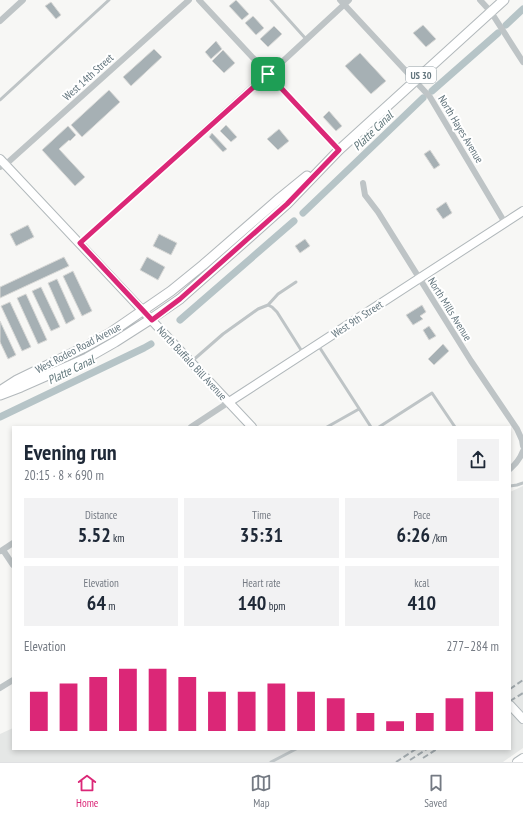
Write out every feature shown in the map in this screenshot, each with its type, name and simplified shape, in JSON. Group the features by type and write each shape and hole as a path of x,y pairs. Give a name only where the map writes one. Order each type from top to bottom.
{"main road":[{"name":"West Rodeo Road Avenue","path":"0,395 87,358 152,320 180,299 287,204 339,150 504,0"},
{"name":"West Rodeo Road Avenue","path":"0,391 17,380 83,348 110,333 143,310 203,265 280,198 339,150"}],"street":[{"path":"0,21 23,0"},
{"name":"West 14th Street","path":"2,164 189,0"},
{"path":"199,0 339,150"},
{"path":"480,0 491,12 523,62"},
{"path":"80,243 268,74 344,1"},
{"name":"North Hayes Avenue","path":"344,1 430,97 505,223"},
{"name":"North Buffalo Bill Avenue","path":"2,164 80,243 251,426"},
{"name":"North Mills Avenue","path":"362,182 365,195 378,212 471,361 517,429 523,446"},
{"name":"West 9th Street","path":"193,426 523,211"},
{"path":"511,468 516,464 523,452"},
{"path":"12,544 1,551 12,564"},
{"path":"0,688 12,681"},
{"path":"511,706 523,719"},
{"path":"517,762 523,758"}],"lane":[{"path":"0,100 109,0"},
{"path":"271,0 306,39"},
{"path":"191,362 223,334 258,308 268,305 278,294 296,282"},
{"path":"268,305 277,312 304,354"},
{"path":"318,345 370,426"},
{"path":"381,426 432,393 454,426"},
{"path":"329,426 359,408"},
{"path":"511,486 523,483"},
{"path":"271,762 294,750"}],"shaded area":[{"path":"523,486 523,748 503,762 0,762 0,734 12,728 12,750 511,750 511,492"}],"building":[{"path":"236,0 249,14 242,20 229,6"},
{"path":"51,2 61,15 56,19 45,6"},
{"path":"253,16 264,28 256,35 245,23"},
{"path":"423,25 436,39 426,47 413,33"},
{"path":"274,26 282,34 268,47 260,39"},
{"path":"216,41 222,49 211,59 205,52"},
{"path":"154,49 162,57 131,86 123,77"},
{"path":"223,50 235,63 224,73 212,61"},
{"path":"360,53 386,81 371,94 345,66"},
{"path":"109,90 120,102 82,137 71,125"},
{"path":"329,111 342,126 336,131 323,117"},
{"path":"226,125 237,137 231,142 220,131"},
{"path":"68,126 76,135 59,149 85,177 75,186 42,150"},
{"path":"279,129 289,141 278,150 267,139"},
{"path":"212,133 227,149 223,152 209,137"},
{"path":"430,150 440,165 434,169 424,154"},
{"path":"446,202 452,213 443,219 436,209"},
{"path":"28,225 34,237 16,246 10,234"},
{"path":"159,234 177,243 171,255 153,246"},
{"path":"305,239 310,246 300,253 295,246"},
{"path":"64,257 69,266 0,298 0,287"},
{"path":"147,257 165,267 158,280 140,270"},
{"path":"73,271 92,311 82,316 63,276"},
{"path":"57,279 75,319 66,324 48,283"},
{"path":"41,287 60,327 51,331 32,291"},
{"path":"26,294 47,340 38,344 17,298"},
{"path":"10,302 31,347 22,351 1,306"},
{"path":"422,305 426,312 420,316 423,319 413,325 406,315"},
{"path":"0,321 16,355 8,359 0,342"},
{"path":"429,326 436,336 429,340 423,330"},
{"path":"443,344 449,351 434,365 428,359"}],"waterway":[{"name":"Platte Canal","path":"506,25 523,9"},
{"path":"432,91 498,33"},
{"name":"Platte Canal","path":"303,213 423,98"},
{"name":"Platte Canal","path":"180,320 294,221"},
{"name":"Platte Canal","path":"0,417 151,344"}],"railway":[{"path":"511,688 523,680"},
{"path":"511,700 523,693"},
{"path":"396,762 414,750"},
{"path":"410,760 425,750"},
{"path":"423,758 435,750"}],"route":[{"path":"268,74 339,150 287,204 208,275 152,320 80,243 268,74"}]}
